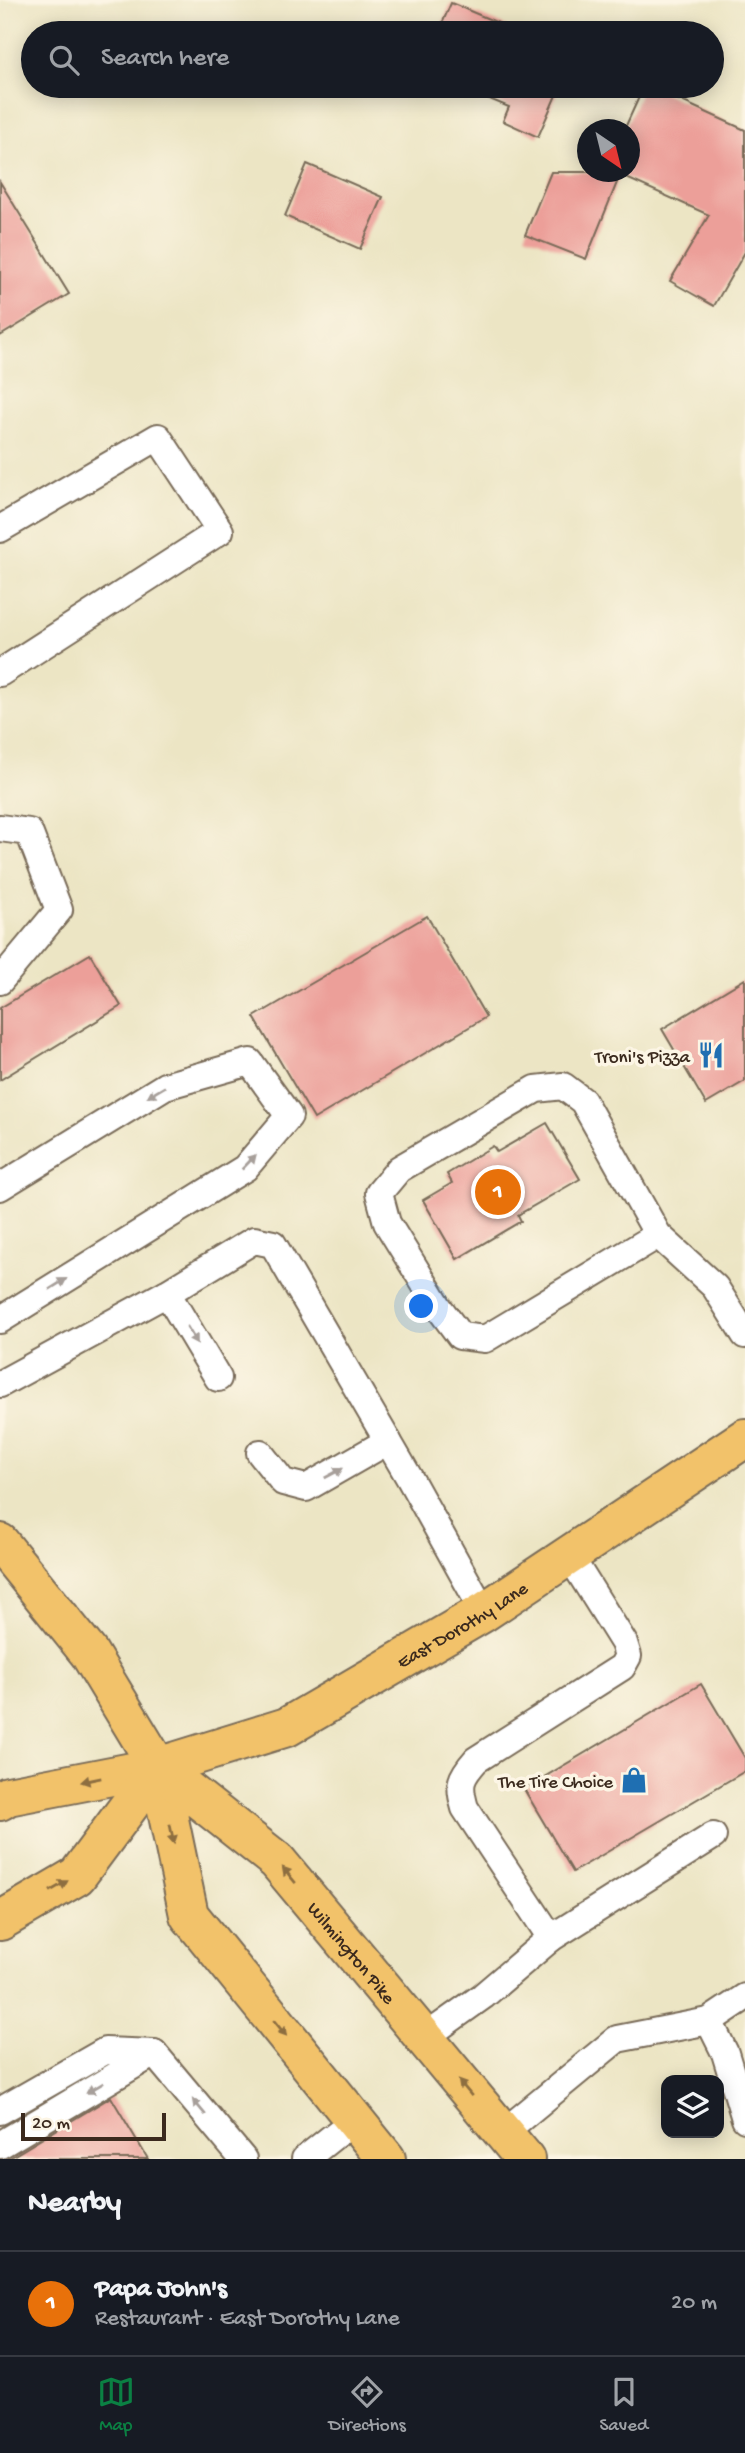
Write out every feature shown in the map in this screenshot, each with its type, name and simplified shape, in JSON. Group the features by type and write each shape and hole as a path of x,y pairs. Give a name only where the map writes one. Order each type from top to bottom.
{"main road":[{"name":"East Dorothy Lane","path":"0,1801 8,1796 158,1767 287,1727 484,1612 745,1437"},
{"name":"Wilmington Pike","path":"0,1543 89,1653 158,1767 189,1915 386,2159"},
{"name":"Wilmington Pike","path":"158,1767 277,1861 514,2146"},
{"path":"0,1921 77,1875 158,1767"}],"lane":[{"path":"0,530 158,436 220,531 0,673"},
{"path":"0,828 29,832 59,910 0,981"},
{"path":"0,1187 165,1086 250,1062 289,1116 245,1168 0,1320"},
{"path":"658,1235 485,1339 460,1336 440,1309 387,1223 379,1193 399,1169 536,1089 563,1086 583,1101 658,1235 715,1287 745,1335"},
{"path":"0,1384 167,1293 254,1240 273,1244 484,1612"},
{"path":"167,1293 218,1378"},
{"path":"260,1453 283,1482 306,1488 388,1441"},
{"path":"551,1937 465,1808 460,1790 464,1774 476,1760 622,1667 628,1656 624,1643 569,1555"},
{"path":"424,2038 483,1996 551,1937 713,1836"},
{"path":"514,2146 617,2039 709,2021 745,1997"},
{"path":"709,2021 725,2053 745,2119"},
{"path":"0,2111 105,2051 154,2053 243,2159"},
{"path":"0,2145 154,2053"},
{"path":"305,2159 354,2120"}],"building":[{"path":"451,3 494,21 443,21"},
{"path":"487,98 555,98 538,137 503,121 509,107"},
{"path":"639,98 675,98 745,130 745,252 714,306 670,281 709,215 636,182 640,182 640,119 629,119"},
{"path":"307,164 383,197 360,249 285,216"},
{"path":"551,172 577,172 577,182 617,182 586,259 525,235"},
{"path":"0,182 69,294 0,336"},
{"path":"427,916 486,1017 314,1119 254,1017"},
{"path":"90,954 121,1006 0,1080 0,1008"},
{"name":"Troni's Pizza","path":"745,979 745,1081 706,1104 662,1029"},
{"path":"547,1123 580,1179 518,1215 521,1221 457,1259 423,1200 452,1183 447,1174 493,1146 497,1152"},
{"name":"The Tire Choice","path":"701,1684 745,1758 745,1771 573,1872 524,1789"},
{"path":"111,2097 148,2159 8,2159"}],"place":[{"name":"Troni's Pizza","path":"711,1055"},
{"name":"Papa John's","path":"498,1192"},
{"name":"The Tire Choice","path":"634,1780"}]}
